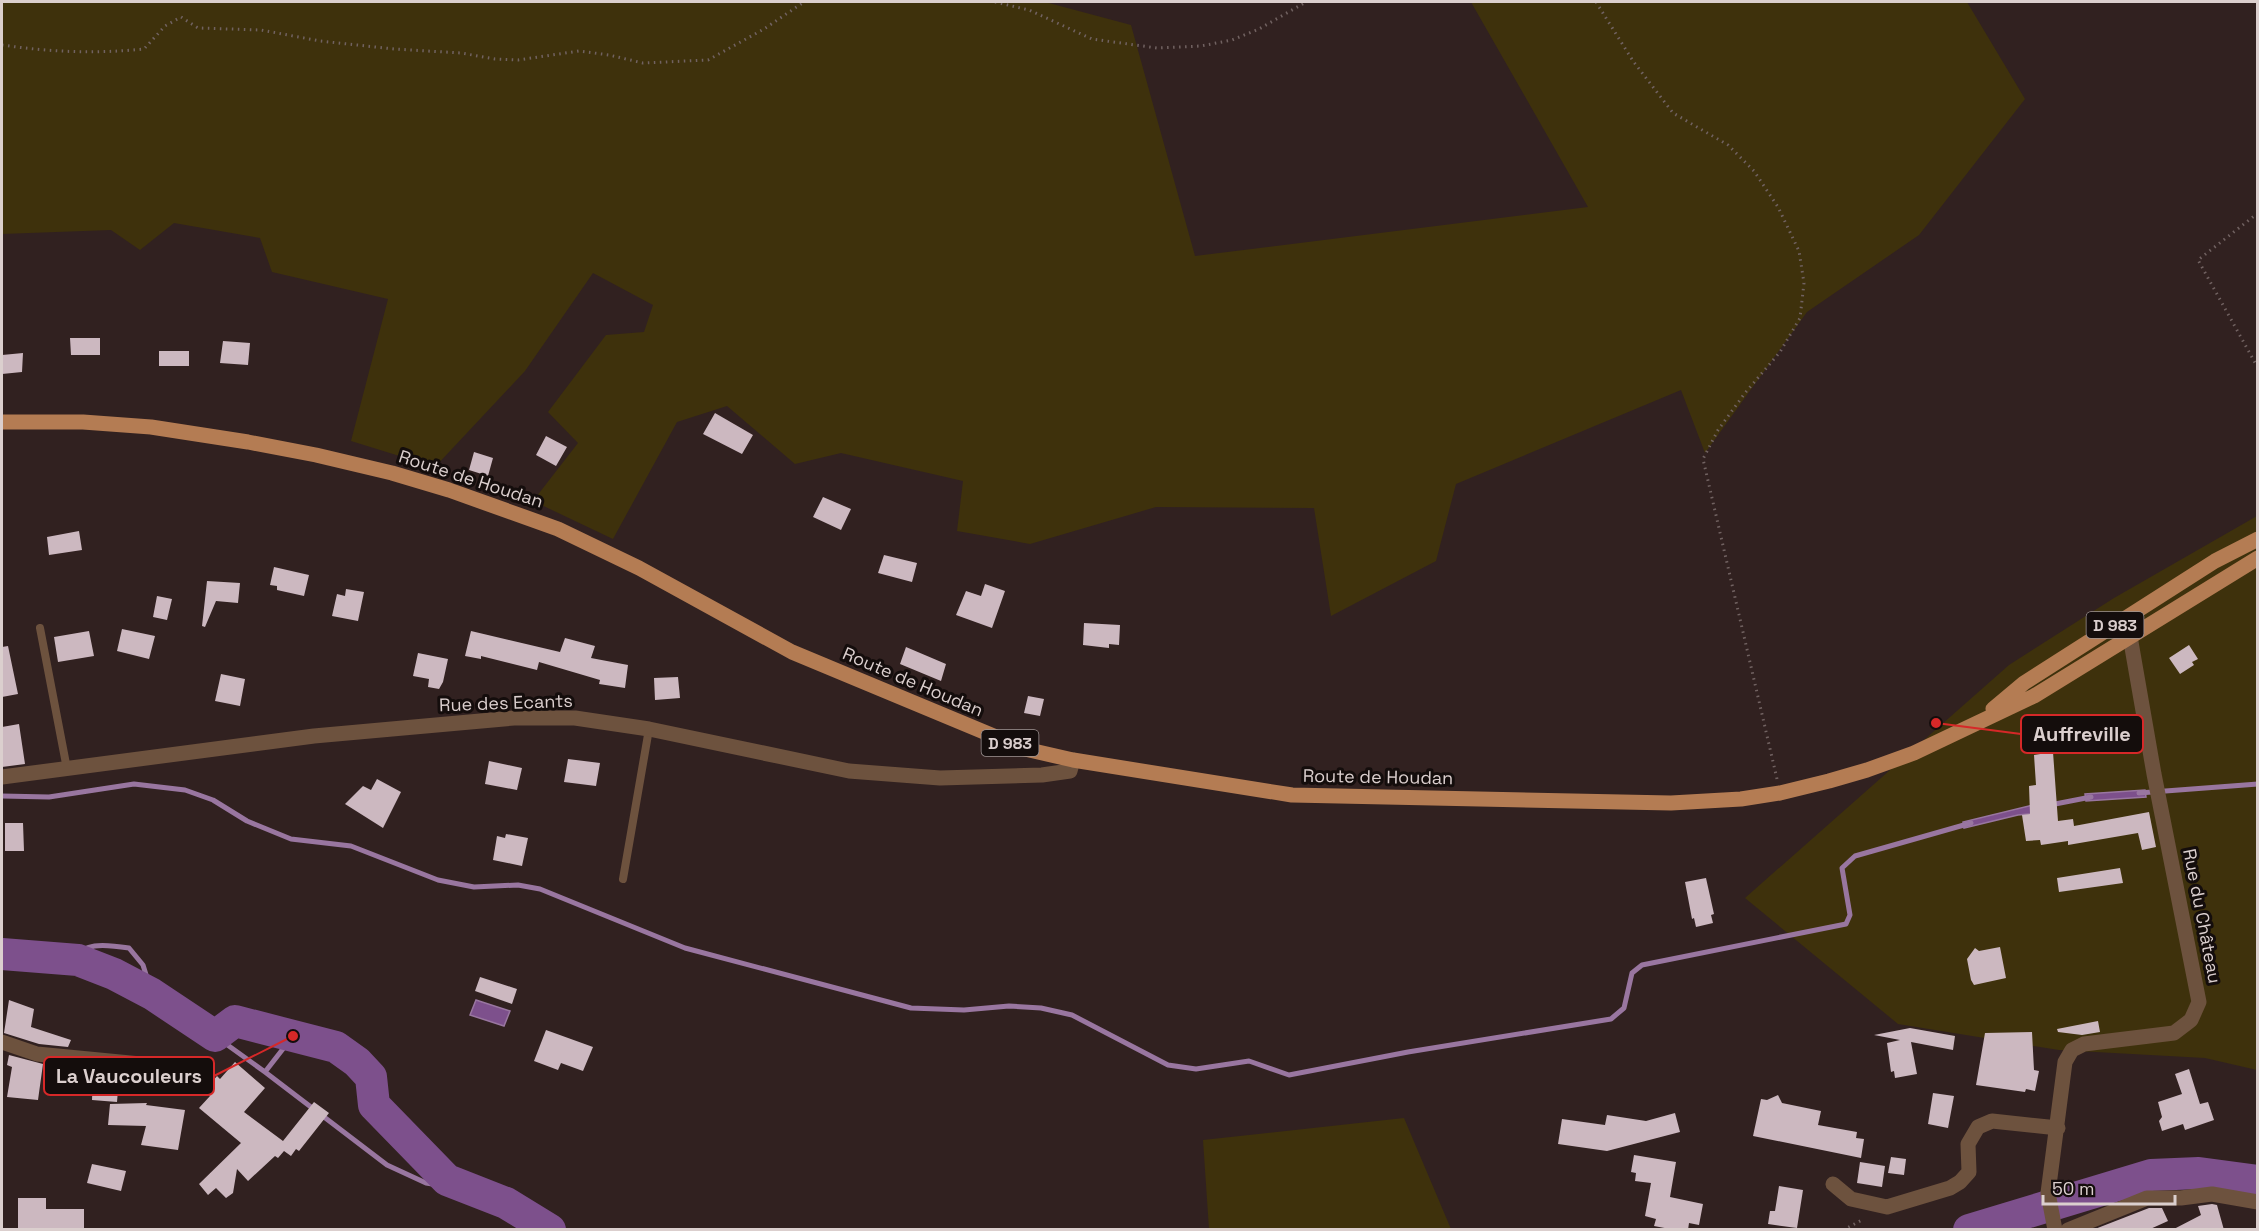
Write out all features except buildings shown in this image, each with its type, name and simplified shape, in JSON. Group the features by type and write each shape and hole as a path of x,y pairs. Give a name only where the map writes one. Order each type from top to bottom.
{"main road":[{"name":"Route de Houdan","path":"2,422 117,424 208,436 316,455 392,473 526,517 586,542 639,568 792,652 1025,749 1073,760 1293,795 1671,803 1733,800 1780,793 1843,778 1892,761 2034,696 2130,639 2258,558"},
{"name":"Route de Houdan","path":"1980,720 2024,683 2215,561 2258,539"}],"street":[{"name":"Rue du Château","path":"2054,1226 2048,1193 2066,1062 2072,1050 2084,1044 2174,1033 2191,1020 2199,1002 2130,639 2121,621"},
{"name":"Rue des Ecants","path":"2,777 315,736 514,718 575,718 649,729 849,771 940,778 1042,775 1070,771 1073,760"},
{"path":"2,1042 37,1054 182,1068"},
{"path":"1833,1184 1851,1199 1887,1207 1950,1188 1960,1182 1969,1172 1968,1144 1978,1127 1992,1121 2058,1128"},
{"path":"2068,1230 2147,1198 2181,1198 2212,1194 2258,1202"}],"lane":[{"path":"40,628 67,769"},
{"path":"623,879 649,729"}],"path":[{"path":"2,45 46,52 104,53 144,49 165,26 182,16 198,28 261,30 320,41 461,53 495,59 518,60 579,51 643,63 708,60 764,29 804,2"},
{"path":"995,2 1029,10 1092,39 1157,48 1201,46 1232,40 1259,29 1306,2"},
{"path":"1596,2 1633,61 1673,112 1728,145 1754,171 1778,207 1799,251 1804,284 1800,318 1780,352 1745,393 1718,430 1703,459 1780,793"},
{"path":"2258,213 2198,260 2258,368"}],"shaded area":[{"path":"2,2 1045,2 1131,25 1195,256 1588,207 1471,2 1967,2 2025,99 1919,235 1807,312 1705,453 1681,390 1456,484 1436,561 1331,616 1314,508 1156,507 1030,544 957,531 963,481 841,453 795,464 727,406 677,422 613,539 533,501 578,443 548,412 606,335 644,332 653,305 593,273 525,371 435,467 351,441 388,299 272,272 260,238 174,223 140,250 111,230 2,234"},
{"path":"2257,516 2257,1070 2205,1058 2059,1050 1898,1024 1745,898 2009,665 2114,598"},
{"path":"2145,790 2146,797 2086,801 2085,794"},
{"path":"2037,804 2038,813 2018,815 1964,828 1963,822"},
{"path":"476,1000 510,1011 504,1026 470,1015"},
{"path":"1404,1118 1451,1229 1209,1229 1203,1140"}],"waterway":[{"path":"2,796 49,797 134,784 185,790 213,800 247,821 291,839 351,846 438,880 474,887 518,885 540,889 685,948 911,1008 964,1010 1009,1006 1041,1008 1072,1015 1168,1065 1196,1069 1249,1061 1289,1075 1408,1052 1611,1019 1624,1008 1632,973 1642,965 1846,924 1850,915 1842,868 1855,856 1971,823"},
{"path":"2139,793 2258,784"},
{"path":"2050,805 2091,797"},
{"path":"63,959 94,946 109,945 129,948 143,965 152,994"},
{"path":"2,954 78,960 114,974 152,994 215,1036 235,1021 336,1047 357,1062 371,1077 374,1105 447,1180 506,1203 550,1230"},
{"path":"215,1036 265,1072 293,1036"},
{"path":"265,1072 387,1165 426,1183 469,1190"},
{"path":"1969,1230 2151,1175 2199,1173 2258,1181"}],"place":[{"name":"Auffreville","path":"1936,723"},
{"name":"La Vaucouleurs","path":"293,1036"}]}
